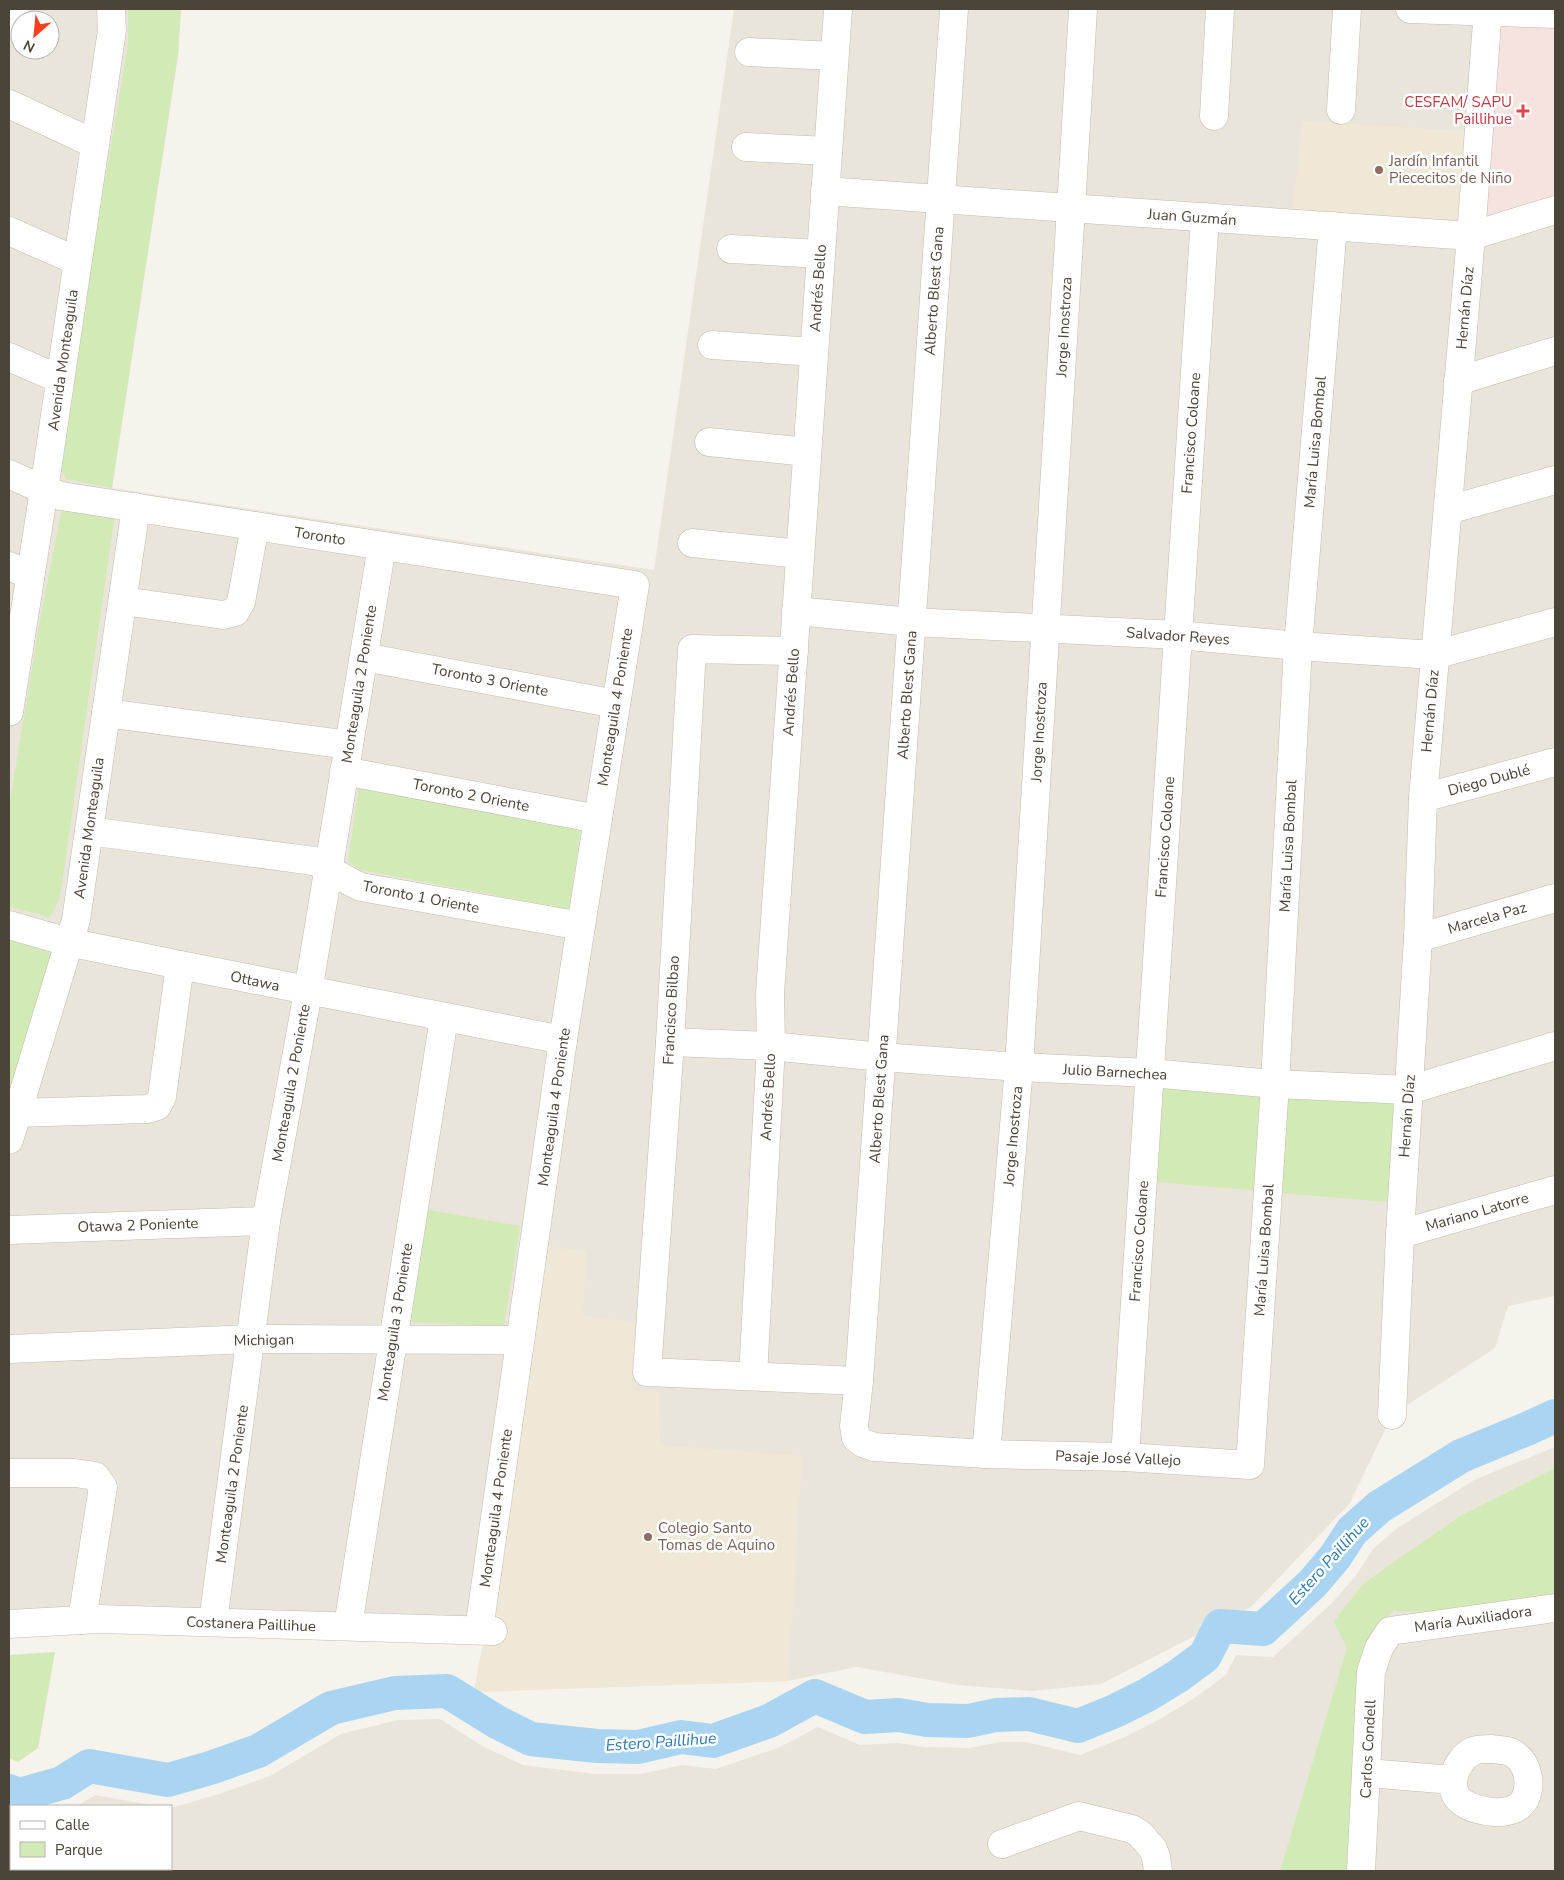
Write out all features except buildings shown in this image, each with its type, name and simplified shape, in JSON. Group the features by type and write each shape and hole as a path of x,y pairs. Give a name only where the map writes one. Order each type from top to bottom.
{"street":[{"path":"9,23 15,9"},
{"name":"Avenida Monteaguila","path":"10,700 19,570 44,490 112,30 111,9"},
{"name":"Andrés Bello","path":"753,1376 771,1046 770,993 838,9"},
{"name":"Alberto Blest Gana","path":"954,9 882,1058 859,1381 854,1426 856,1438 874,1447 986,1454"},
{"name":"Jorge Inostroza","path":"986,1454 1018,1067 1083,9"},
{"path":"1214,116 1220,9"},
{"path":"1341,110 1348,9"},
{"path":"1410,9 1488,10 1555,14"},
{"name":"Hernán Díaz","path":"1392,1416 1400,1234 1418,938 1423,798 1471,236 1488,10"},
{"path":"749,52 834,56"},
{"path":"9,104 95,144"},
{"path":"746,146 828,151"},
{"name":"Juan Guzmán","path":"825,191 1471,236 1555,210"},
{"name":"Francisco Coloane","path":"1125,1457 1205,218"},
{"name":"María Luisa Bombal","path":"1250,1465 1275,1084 1298,646 1333,226"},
{"path":"9,231 78,261"},
{"path":"731,249 821,254"},
{"path":"712,345 814,352"},
{"path":"1458,380 1555,351"},
{"path":"9,357 60,380"},
{"path":"709,442 807,452"},
{"name":"Toronto","path":"9,474 61,496 634,585"},
{"path":"1448,510 1555,480"},
{"name":"Avenida Monteaguila","path":"9,1140 76,920 136,507"},
{"path":"123,601 223,615 235,612 241,602 255,526"},
{"path":"692,543 800,554"},
{"name":"Monteaguila 2 Poniente","path":"213,1622 266,1221 308,992 382,546"},
{"name":"Monteaguila 4 Poniente","path":"486,1630 520,1340 563,1040 634,585"},
{"name":"Salvador Reyes","path":"796,611 912,622 1178,635 1298,646 1434,655 1555,622"},
{"name":"Francisco Bilbao","path":"753,1376 647,1372 670,1042 692,649 794,651"},
{"name":"Toronto 3 Oriente","path":"364,657 616,704"},
{"name":"Toronto 2 Oriente","path":"106,713 347,758 598,819"},
{"name":"Diego Dublé","path":"1423,798 1555,762"},
{"name":"Toronto 1 Oriente","path":"89,831 314,861 347,881 361,887 581,926"},
{"name":"Marcela Paz","path":"1418,938 1555,898"},
{"name":"Ottawa","path":"9,925 68,942 308,992 563,1040"},
{"path":"17,1113 147,1109 157,1106 162,1097 180,965"},
{"name":"Monteaguila 3 Poniente","path":"348,1626 444,1018"},
{"name":"Julio Barnechea","path":"670,1042 771,1046 882,1058 1150,1073 1275,1084 1409,1090 1555,1046"},
{"name":"Mariano Latorre","path":"1400,1234 1555,1190"},
{"name":"Otawa 2 Poniente","path":"9,1230 266,1221"},
{"name":"Michigan","path":"9,1349 251,1339 520,1340"},
{"path":"753,1376 859,1381"},
{"name":"Pasaje José Vallejo","path":"986,1454 1125,1457 1250,1465"},
{"path":"9,1473 75,1473 95,1476 103,1487 82,1620"},
{"name":"María Auxiliadora","path":"1390,1631 1555,1608"},
{"name":"Costanera Paillihue","path":"9,1624 82,1620 486,1630"},
{"name":"Carlos Condell","path":"1361,1871 1371,1672 1378,1648 1390,1631"},
{"path":"1367,1773 1453,1780"},
{"path":"1002,1844 1079,1816 1132,1828 1153,1848 1158,1871"}],"shaded area":[{"path":"9,9 181,9 178,55 112,488 654,570 734,9 1555,9 1555,1296 1508,1306 1495,1348 1392,1415 1350,1503 1251,1607 1101,1684 1032,1691 958,1685 856,1667 788,1681 474,1692 488,1619 9,1620"},
{"name":"CESFAM/ SAPU Paillihue","path":"1555,24 1555,196 1482,219 1499,26"},
{"name":"Jardín Infantil Piececitos de Niño","path":"1302,121 1464,131 1458,220 1293,209"},
{"name":"Colegio Santo Tomas de Aquino","path":"541,1246 586,1251 583,1315 636,1323 632,1389 659,1392 660,1445 802,1456 788,1681 474,1692 488,1618"},
{"path":"1555,1447 1555,1871 9,1871 9,1820 10,1870 172,1870 172,1808 270,1776 341,1734 398,1720 440,1719 484,1747 523,1765 595,1774 641,1774 682,1765 716,1769 780,1747 818,1727 860,1745 898,1743 924,1747 970,1748 999,1742 1026,1742 1080,1755 1127,1736 1193,1699 1226,1675 1236,1655 1273,1657 1332,1603 1357,1574 1373,1549 1396,1529 1474,1480"},
{"path":"95,1795 152,1805 79,1805"}],"green space":[{"path":"128,9 181,9 178,55 112,488 66,479 58,461 128,44"},
{"path":"63,503 115,514 60,897 50,917 9,907 9,807 40,620"},
{"path":"359,786 581,828 569,909 361,870 348,862"},
{"path":"9,932 52,951 53,955 9,1103"},
{"path":"1162,1087 1398,1104 1387,1202 1155,1182"},
{"path":"428,1210 520,1226 504,1326 411,1322"},
{"path":"1555,1468 1555,1594 1441,1612 1394,1611 1369,1639 1351,1871 1280,1871 1347,1648 1334,1621 1364,1583 1460,1516"},
{"path":"55,1652 38,1748 18,1762 9,1758 9,1655"}],"waterway":[{"name":"Estero Paillihue","path":"9,1791 19,1795 62,1783 89,1766 168,1780 258,1751 331,1708 395,1693 447,1691 497,1722 531,1739 597,1746 638,1747 681,1737 713,1741 769,1721 815,1696 865,1717 899,1715 927,1720 968,1721 996,1715 1029,1714 1078,1726 1115,1711 1147,1695 1178,1676 1205,1656 1220,1626 1263,1629 1312,1584 1335,1557 1352,1531 1379,1507 1461,1456 1555,1416"}],"place":[{"name":"CESFAM/ SAPU Paillihue","path":"1523,111"},
{"name":"Jardín Infantil Piececitos de Niño","path":"1379,170"},
{"name":"Colegio Santo Tomas de Aquino","path":"648,1537"}]}
